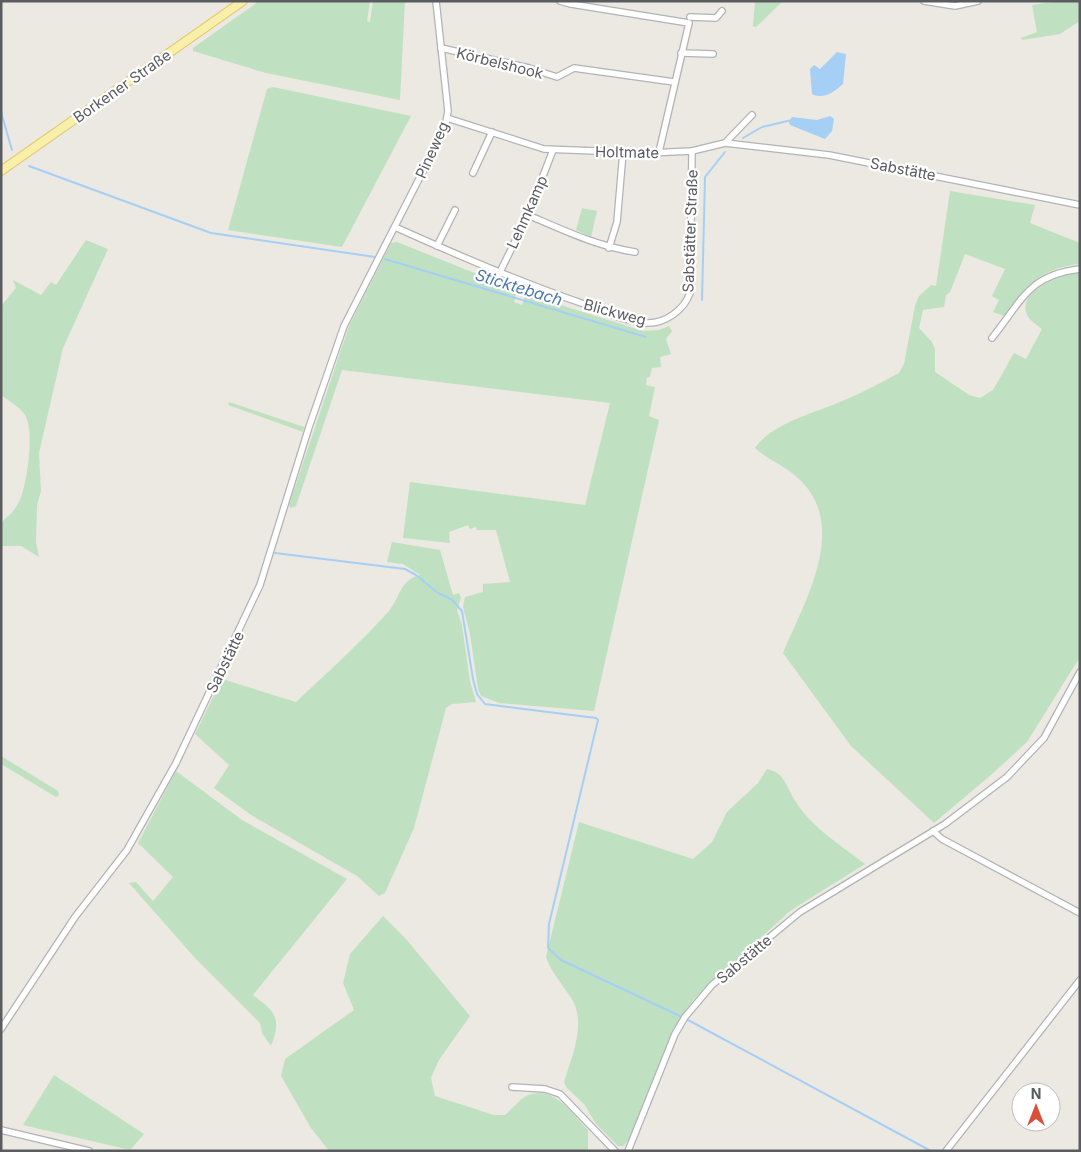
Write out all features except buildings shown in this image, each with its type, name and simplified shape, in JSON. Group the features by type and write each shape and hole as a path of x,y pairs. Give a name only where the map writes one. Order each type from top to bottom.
{"main road":[{"name":"Borkener Straße","path":"1,170 244,1"}],"street":[{"name":"Pineweg","path":"378,260 442,134 447,118 436,1"},
{"path":"560,1 690,17 716,18 722,11"},
{"path":"924,1 955,6 978,1"},
{"path":"659,152 690,17"},
{"name":"Körbelshook","path":"441,48 529,68 557,77 574,68 674,82"},
{"path":"681,53 713,54"},
{"path":"724,143 752,115"},
{"name":"Holtmate","path":"447,118 492,132 522,144 553,150 692,151 724,143"},
{"path":"473,173 492,132"},
{"name":"Sabstätte","path":"724,143 829,155 1080,205"},
{"name":"Lehmkamp","path":"499,274 528,215 553,150"},
{"name":"Sabstätter Straße","path":"680,309 688,300 690,293 692,151"},
{"path":"610,248 617,222 623,152"},
{"path":"437,246 455,210"},
{"path":"528,215 610,248 635,252"},
{"name":"Blickweg","path":"395,227 499,274 639,322 647,323 666,319 680,309"},
{"name":"Sabstätte","path":"1,1029 75,917 127,850 176,763 255,600 338,343 356,300 378,260"},
{"path":"992,338 1034,285 1057,273 1080,269"},
{"name":"Sabstätte","path":"628,1151 675,1034 685,1017 712,985 800,912 933,831 1007,777 1033,752 1044,738 1080,672"},
{"path":"933,831 942,839 1080,913"},
{"path":"946,1151 1080,980"},
{"path":"512,1087 545,1089 560,1094 615,1151"},
{"path":"1,1130 89,1151"}],"green space":[{"path":"259,1 370,1 367,21 370,22 373,1 405,1 400,100 266,73 193,51 193,48"},
{"path":"755,1 783,1 756,27 753,26"},
{"path":"1059,1 1080,1 1080,21 1060,34 1022,40 1021,38 1037,32 1032,5"},
{"path":"273,87 411,116 342,247 228,230 267,89"},
{"path":"950,191 1035,205 1030,223 1080,243 1080,264 1066,266 1044,275 1020,296 1004,316 993,312 999,300 992,296 1005,269 965,254 950,292 946,295 944,307 923,310 919,328 932,342 935,349 935,372 969,395 980,398 993,390 1014,353 1026,359 1042,329 1032,322 1027,315 1026,304 1030,296 1044,284 1080,272 1080,657 1027,742 934,823 851,746 783,653 802,611 818,565 822,542 821,519 814,498 799,479 755,448 771,432 782,426 855,396 899,373 904,364 915,306 919,296 931,285 936,286"},
{"path":"582,208 597,211 591,237 576,230"},
{"path":"86,240 108,249 63,348 39,453 41,491 37,505 36,542 39,557 21,546 1,546 1,523 15,508 22,494 30,445 28,423 25,415 1,395 1,306 16,288 13,280 41,295 51,282 56,285"},
{"path":"397,242 517,290 514,302 522,305 526,294 643,331 659,330 669,326 672,331 666,339 671,354 660,357 661,367 652,368 650,377 647,378 646,385 655,387 649,416 659,420 594,711 499,703 481,696 478,689 470,634 463,607 465,597 483,592 483,584 510,582 496,530 477,530 476,527 470,529 468,525 449,532 450,543 403,538 410,482 585,505 610,403 342,370 296,506 291,508 289,505 349,326 391,243"},
{"path":"229,402 304,427 303,432 228,405"},
{"path":"392,542 440,550 453,595 459,593 461,598 457,610 462,625 470,681 476,702 452,704 446,708 414,828 385,893 379,896 357,876 251,815 214,788 229,765 195,734 222,679 296,702 355,646 389,611 404,585 413,577 420,575 403,564 387,562"},
{"path":"1,756 58,791 59,795 56,797 1,764"},
{"path":"767,769 782,778 796,802 810,820 865,864 790,911 694,999 673,1031 631,1137 623,1146 618,1146 597,1125 584,1104 567,1088 564,1082 578,1031 577,1010 546,957 579,822 693,859 712,842 727,812 758,783"},
{"path":"176,771 242,820 347,879 253,995 267,1006 274,1016 276,1028 271,1046 262,1033 260,1023 195,958 129,883 136,882 153,901 173,877 138,843"},
{"path":"383,916 406,939 470,1016 439,1060 431,1078 435,1096 494,1115 505,1115 526,1096 536,1093 545,1094 561,1102 588,1130 588,1151 329,1151 311,1128 281,1076 285,1059 354,1010 343,983 350,954"},
{"path":"54,1075 144,1134 131,1149 126,1149 23,1125"}],"water":[{"path":"837,52 846,54 843,84 825,96 812,94 810,69 814,65 820,69"},
{"path":"830,116 834,119 832,131 825,139 790,125 789,122 792,117 817,120"}],"waterway":[{"path":"1,112 12,150"},
{"path":"743,138 762,127 792,120"},
{"name":"Sticktebach","path":"702,300 705,177 725,152"},
{"path":"29,166 211,233 375,257"},
{"name":"Sticktebach","path":"385,259 646,337"},
{"path":"275,553 405,569 416,575 438,593 451,599 462,611 473,679 477,694 485,704 596,718 598,720 549,924 548,948 561,960 682,1017"},
{"path":"688,1020 931,1151"}]}
